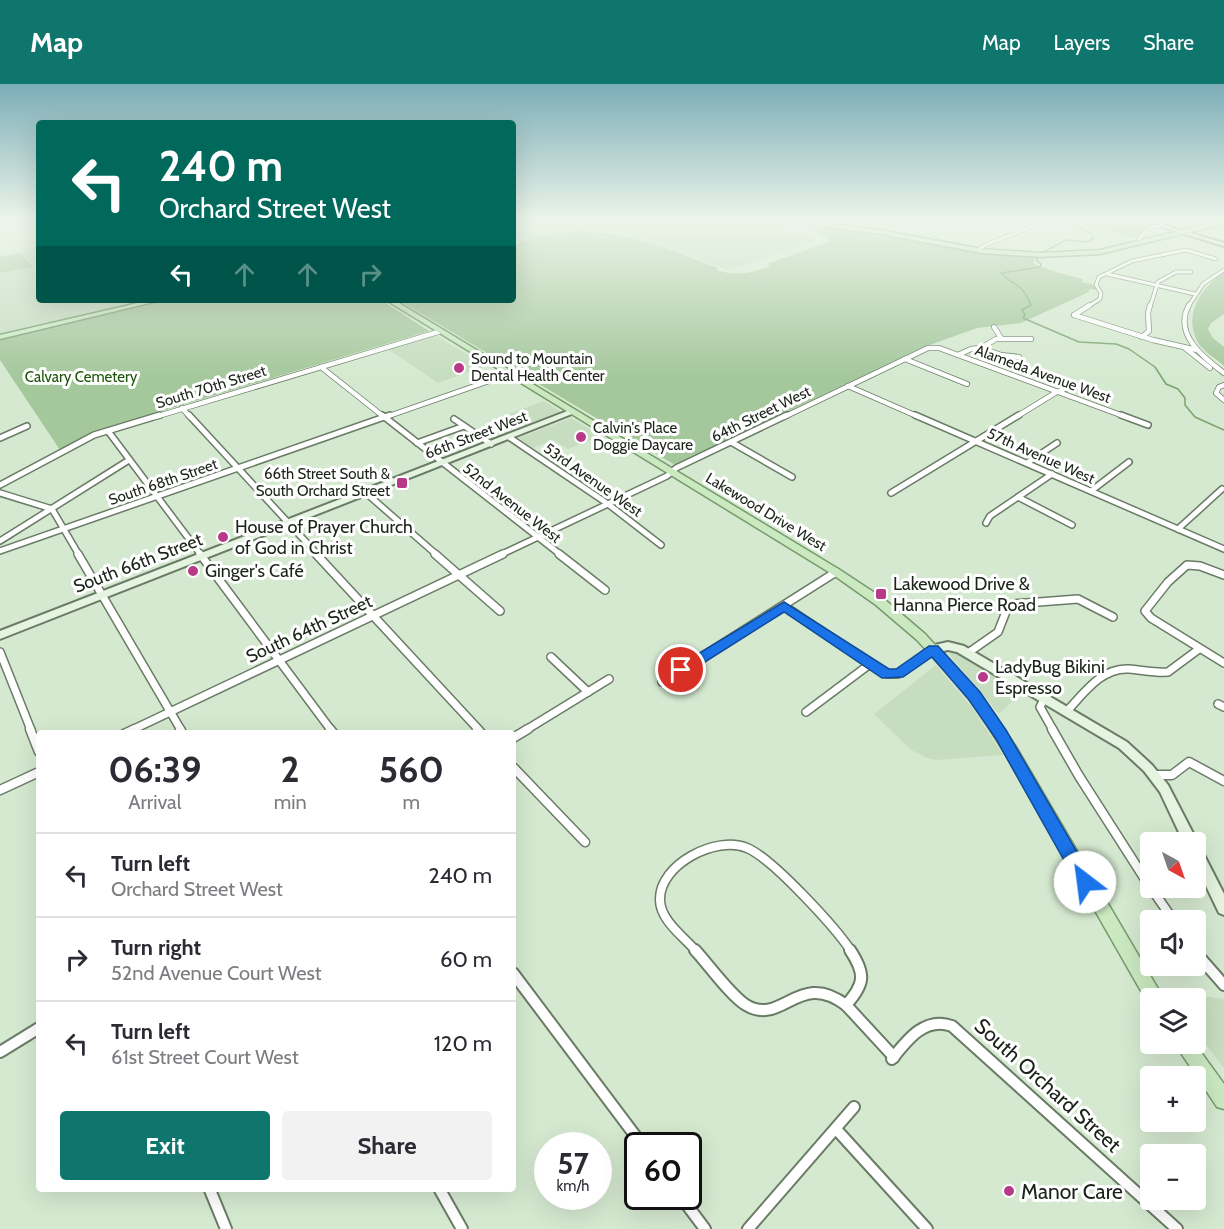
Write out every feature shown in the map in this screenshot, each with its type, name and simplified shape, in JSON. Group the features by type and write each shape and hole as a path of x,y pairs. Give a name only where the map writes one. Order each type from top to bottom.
{"main road":[{"path":"0,337 142,303"},
{"name":"Lakewood Drive West","path":"394,303 836,572 886,607 934,649 968,688 1001,735 1149,988"},
{"path":"1191,1054 1224,1100"}],"street":[{"path":"1109,272 1099,277 1096,282 1101,295 1099,301 1074,315 1142,337 1197,350"},
{"path":"1142,337 1149,331 1148,313 1157,286 1161,280 1175,272"},
{"path":"1219,272 1209,278 1195,294 1184,320 1189,338 1197,350 1224,373"},
{"path":"1106,274 1195,294"},
{"path":"994,327 1001,338"},
{"name":"South 70th Street","path":"0,485 89,437 438,332"},
{"path":"981,348 994,339 1031,339"},
{"name":"Alameda Avenue West","path":"928,348 939,348 1054,393 1071,396 1148,426"},
{"name":"64th Street West","path":"507,552 928,348"},
{"path":"958,355 971,349 981,348 1001,355 1019,357"},
{"path":"1185,348 1210,368"},
{"path":"905,359 967,384"},
{"name":"52nd Avenue West","path":"321,367 605,590"},
{"name":"South 68th Street","path":"0,551 509,374"},
{"path":"1224,385 1219,387 1216,393 1224,400"},
{"name":"57th Avenue West","path":"848,386 1224,549"},
{"path":"891,493 1054,393 1070,387"},
{"path":"182,408 478,730"},
{"name":"66th Street West","path":"389,484 573,412"},
{"path":"454,418 491,444"},
{"path":"1,438 27,426"},
{"path":"417,443 464,426"},
{"path":"108,431 331,730"},
{"name":"53rd Avenue West","path":"509,437 608,504 661,545"},
{"path":"731,442 792,477"},
{"path":"1027,463 1057,443"},
{"path":"0,541 129,460"},
{"path":"1091,491 1129,462"},
{"path":"986,524 990,516 1052,474"},
{"name":"South 66th Street","path":"0,635 389,484"},
{"path":"1178,529 1222,489"},
{"path":"0,493 52,508 181,730"},
{"path":"366,493 500,611"},
{"path":"1018,497 1072,525"},
{"name":"South 64th Street","path":"133,730 507,552"},
{"path":"1224,575 1194,565 1184,566 1145,609 1145,613 1224,663"},
{"path":"662,682 836,572"},
{"path":"968,653 985,644 999,632 1007,609 1017,603 1062,602 1078,599 1113,617"},
{"path":"784,606 887,674 898,674 934,649 952,646 968,653 1118,742 1154,775 1168,795 1186,832"},
{"path":"1067,711 1096,682 1111,671 1125,669 1168,672 1199,649"},
{"path":"0,652 36,744"},
{"path":"551,657 588,692"},
{"path":"806,712 870,664"},
{"path":"516,736 609,679"},
{"path":"1044,699 1040,707 1057,739 1140,870"},
{"path":"1154,775 1174,774 1189,762 1224,781"},
{"path":"516,770 585,842"},
{"path":"0,790 36,773"},
{"path":"729,843 749,848 830,923 847,944 859,964 862,979 857,991 845,1006 829,994 818,992 802,995 767,1011 755,1010 744,1004 666,918 658,900 660,888 665,879 687,860 709,847 729,843"},
{"path":"1206,873 1224,908"},
{"path":"1206,964 1224,985"},
{"path":"516,977 632,1132"},
{"name":"South Orchard Street","path":"845,1006 893,1058 930,1023 945,1022 962,1032 1177,1229"},
{"path":"0,1052 36,1030"},
{"path":"748,1229 854,1107"},
{"path":"836,1129 927,1229"},
{"path":"211,1192 226,1229"},
{"path":"441,1192 462,1229"},
{"path":"691,1210 705,1229"}],"shaded area":[{"path":"0,272 36,272 36,303 133,303 0,335"},
{"path":"435,335 486,366 438,383 388,349"},
{"path":"544,401 563,413 509,434 490,421"},
{"path":"571,418 601,436 568,449 553,440 533,448 519,438"},
{"path":"952,650 959,651 1023,691 999,714 950,656"},
{"path":"936,665 971,706 1003,755 936,760 927,758 911,750 874,714"},
{"path":"1206,997 1224,999 1224,1068 1206,1045"}],"green space":[{"path":"516,272 1058,272 1083,279 1082,282 1094,285 1097,290 1089,289 1089,292 1021,323 977,328 924,347 675,465 403,303 516,303"},
{"path":"1224,273 1224,314 1211,323 1208,329 1213,338 1224,347 1224,366 1199,344 1192,323 1193,313 1201,294"},
{"name":"Calvary Cemetery","path":"156,303 386,303 429,331 92,432 60,450 0,360 0,340"}],"waterway":[{"path":"1005,272 1001,273 1020,288 1031,305 1022,310 1025,315 1023,318 1079,342 1116,344 1129,349 1155,367 1166,384 1178,389 1185,398 1185,405 1195,417 1224,430"}],"place":[{"name":"Sound to Mountain Dental Health Center","path":"459,368"},
{"name":"Calvin's Place Doggie Daycare","path":"581,437"},
{"name":"66th Street South & South Orchard Street","path":"402,483"},
{"name":"House of Prayer Church of God in Christ","path":"223,537"},
{"name":"Ginger's Café","path":"193,571"},
{"name":"Lakewood Drive & Hanna Pierce Road","path":"881,594"},
{"name":"LadyBug Bikini Espresso","path":"983,677"},
{"name":"Manor Care","path":"1009,1191"}],"route":[{"path":"681,670 784,606 887,674 898,674 934,649 975,696 1001,735 1085,882"}]}
